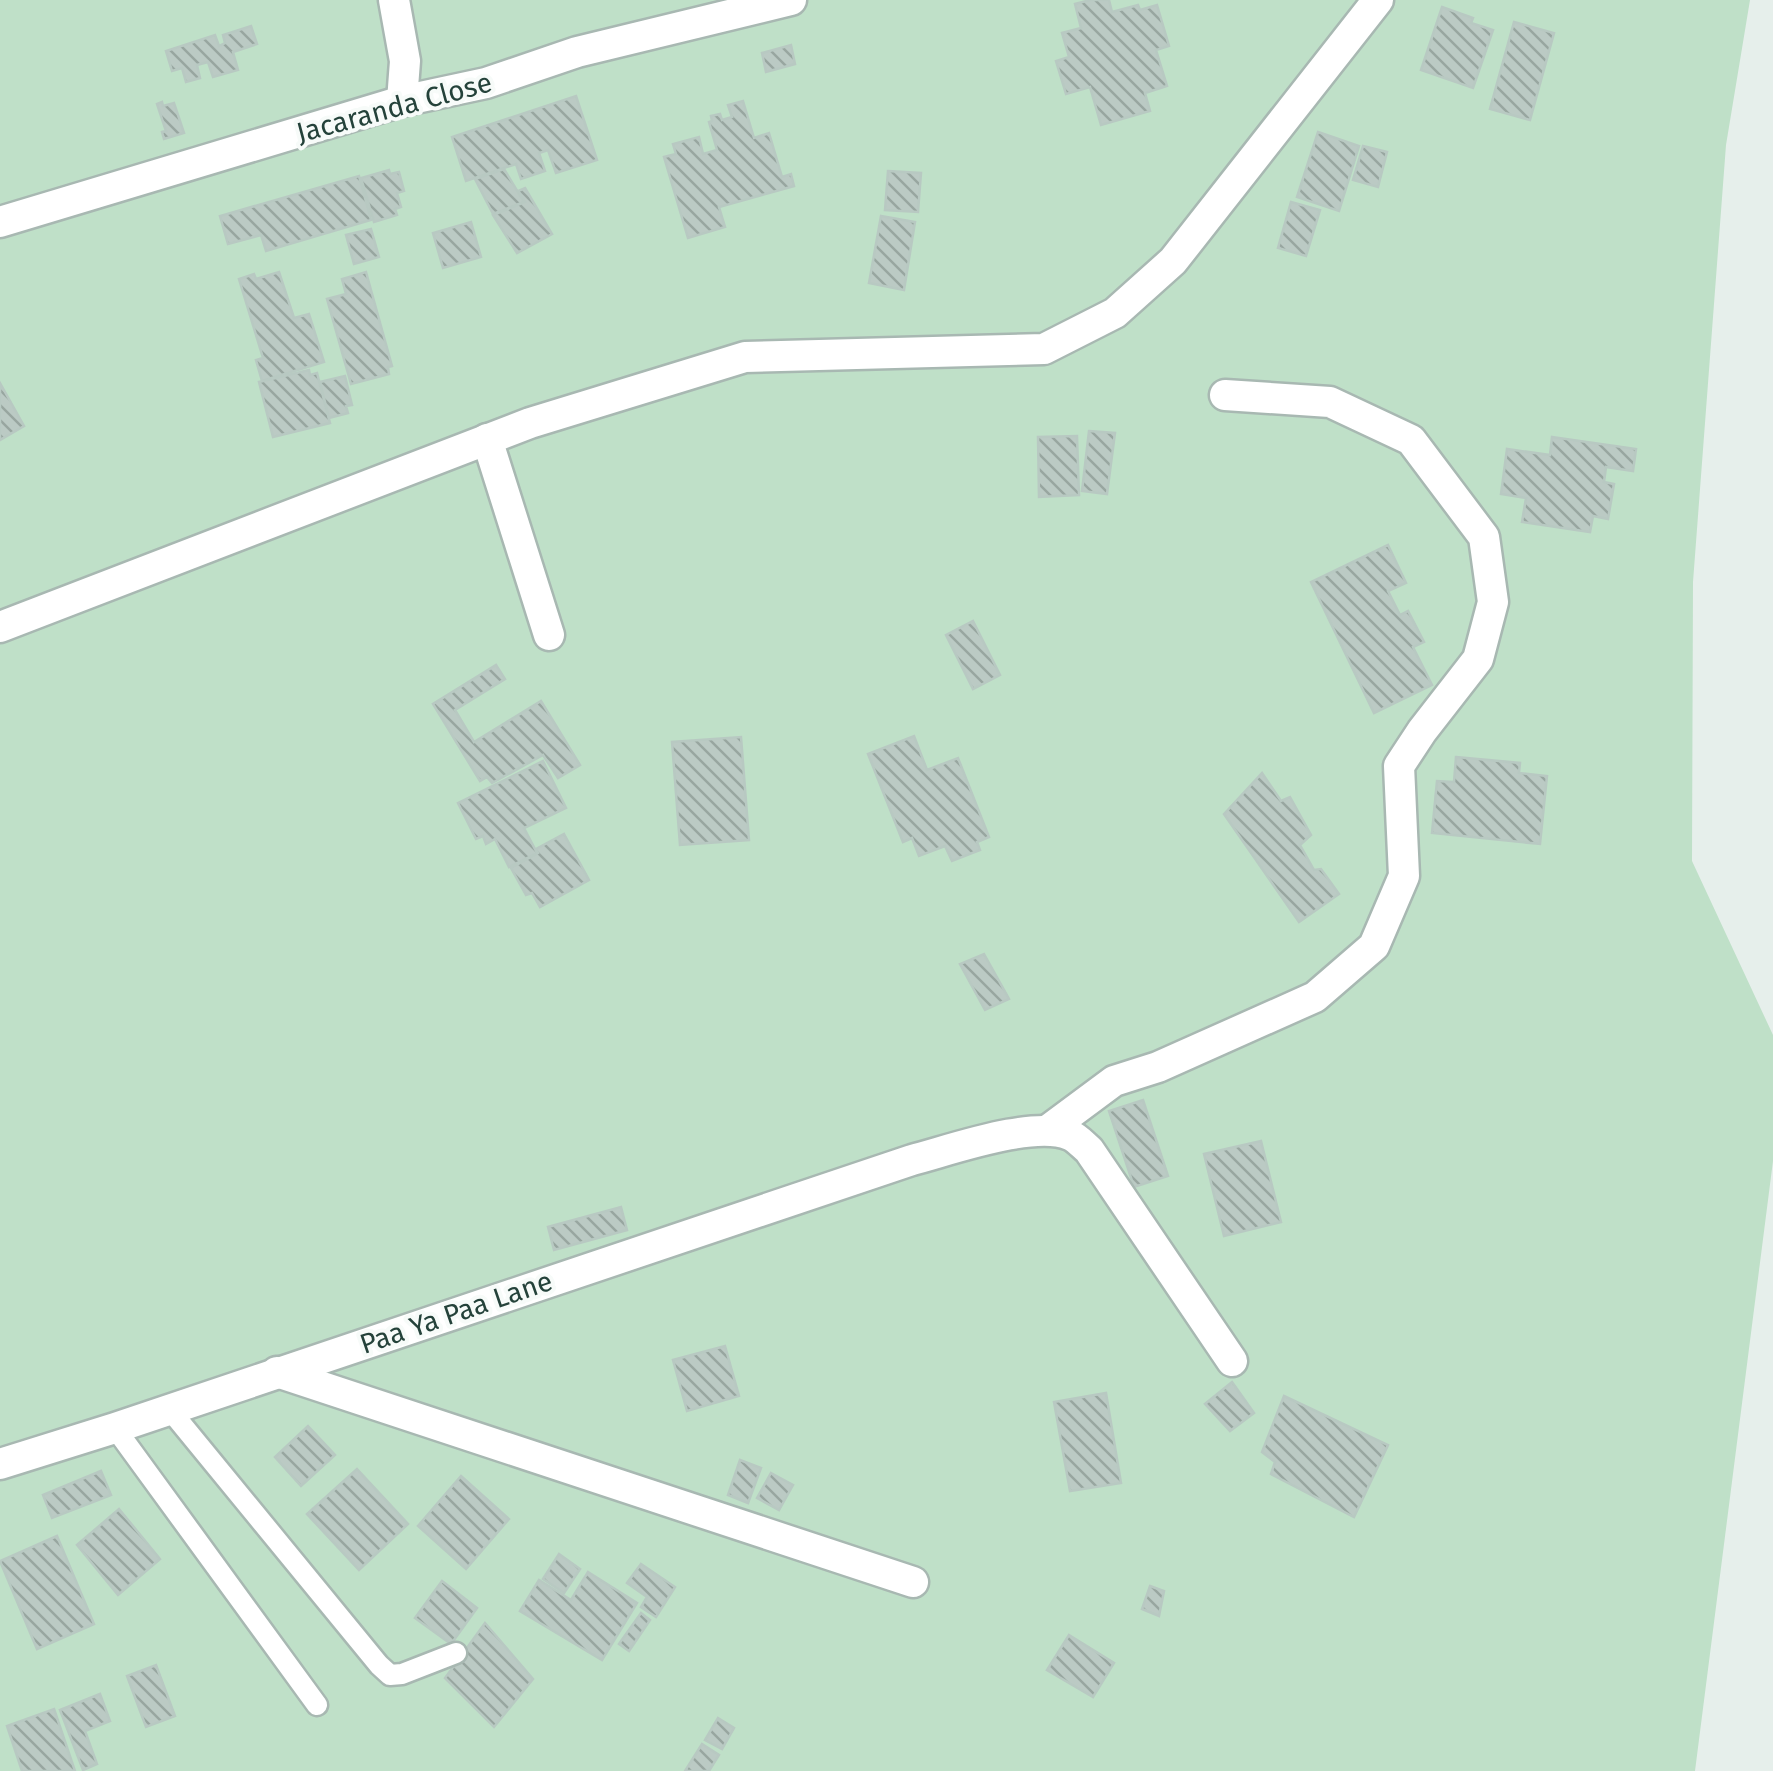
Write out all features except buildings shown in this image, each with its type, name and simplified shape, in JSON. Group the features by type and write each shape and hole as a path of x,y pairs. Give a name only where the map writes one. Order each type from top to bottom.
{"street":[{"path":"394,0 405,61 402,101"},
{"name":"Jacaranda Close","path":"0,222 402,101 486,83 576,52 791,0"},
{"path":"0,627 530,423 744,357 1044,349 1115,313 1173,261 1378,0"},
{"path":"1048,1130 1114,1082 1158,1067 1315,997 1374,946 1404,876 1399,766 1478,659 1493,602 1484,537 1411,440 1330,402 1226,395"},
{"path":"487,440 549,635"},
{"path":"1048,1130 1072,1136 1089,1150 1232,1361"},
{"name":"Paa Ya Paa Lane","path":"0,1464 912,1160 1018,1133 1048,1130"},
{"path":"277,1372 913,1582"}],"lane":[{"path":"170,1410 379,1665 390,1674 402,1674 456,1654"},
{"path":"115,1428 317,1705"}],"green space":[{"path":"0,0 1750,0 1726,145 1693,582 1692,861 1773,1035 1773,1161 1695,1771 0,1771"}]}
